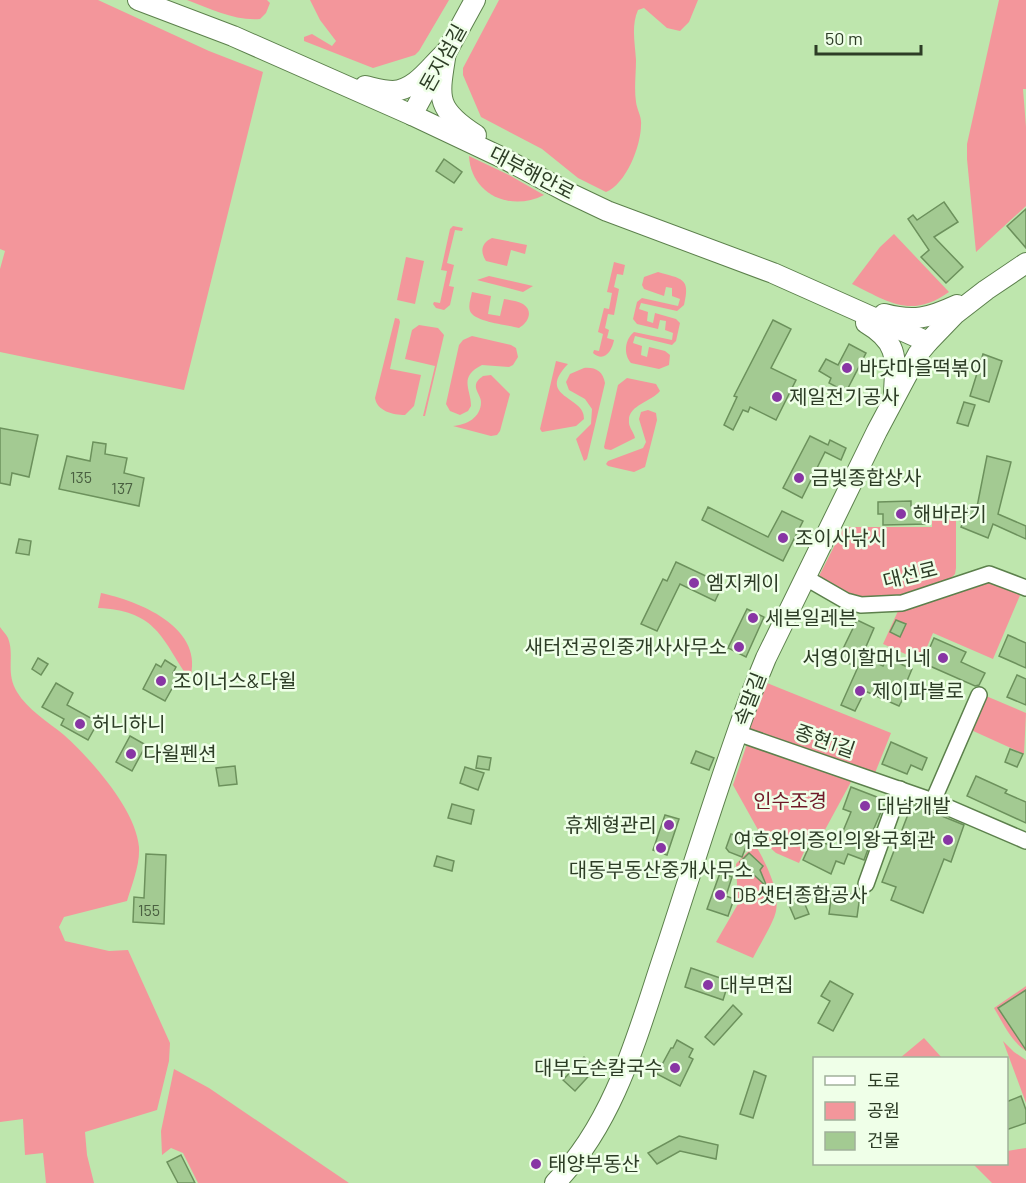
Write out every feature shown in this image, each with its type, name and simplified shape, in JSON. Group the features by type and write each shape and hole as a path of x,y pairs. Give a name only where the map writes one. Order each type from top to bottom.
{"street":[{"name":"대부해안로","path":"138,0 233,36 327,78 503,158 567,192 628,219 773,273 928,342"},
{"name":"돈지섬길","path":"412,116 475,0"},
{"path":"327,78 379,89 400,90 418,80 446,52"},
{"path":"446,52 441,95 444,106 453,119 484,140 538,169 567,192"},
{"name":"속말길","path":"555,1183 587,1145 598,1128 618,1086 737,733 766,658 893,399 928,342 971,301 1026,263"},
{"path":"773,273 789,273 881,313 905,319 932,316 971,301"},
{"path":"799,284 814,298 863,321 884,336 892,349 895,361 893,399"},
{"name":"대선로","path":"806,578 846,601 861,605 902,603 989,574 1026,588"},
{"path":"933,801 979,695"},
{"name":"종현1길","path":"737,733 933,801 1026,841"},
{"path":"866,884 900,789"}],"green space":[{"path":"0,0 98,0 209,51 263,72 184,390 0,352 0,269 5,251 0,249"},
{"path":"187,0 267,0 270,3 266,13 260,19 251,19 223,14"},
{"path":"310,0 449,0 415,55 373,68 304,41 304,37 312,34 332,46 336,41 320,20"},
{"path":"499,0 698,0 689,22 680,31 667,28 644,8 638,10 634,35 635,97 641,119 640,134 626,173 613,188 606,192 578,178 542,149 481,117 463,75 463,68"},
{"path":"999,0 1026,0 1026,89 1023,89 1026,127 1026,206 976,252 967,144"},
{"path":"469,156 544,195 519,202 495,196 477,181 471,170"},
{"path":"453,226 463,228 462,231 455,230 447,263 454,265 449,286 454,287 450,305 444,310 436,308 433,304 434,302 440,303 447,271 441,270 450,229"},
{"path":"894,234 949,292 923,305 911,306 889,302 852,284 880,247"},
{"path":"492,238 527,245 525,254 511,250 507,266 486,261 483,248"},
{"path":"406,257 424,261 415,304 397,300"},
{"path":"614,262 625,265 623,275 617,274 614,287 619,289 614,315 608,314 605,328 609,330 607,338 614,340 613,344 609,352 601,357 593,353 594,350 599,351 603,334 598,332 604,308 609,309 612,293 607,292"},
{"path":"658,272 678,278 685,284 686,289 684,305 677,311 641,303 639,309 648,312 647,321 653,323 655,313 676,319 680,323 676,341 672,345 635,336 633,343 642,346 641,355 647,357 649,347 665,351 670,355 669,365 659,369 631,363 626,351 629,339 634,332 672,340 673,333 665,330 666,321 660,320 658,329 637,324 633,319 637,302 642,298 678,306 680,299 672,296 672,288 666,287 664,296 644,289 642,285 644,277"},
{"path":"489,276 533,286 523,292 477,280"},
{"path":"472,292 491,296 488,314 500,316 504,299 521,303 528,310 527,320 519,328 478,318 469,309"},
{"path":"395,318 400,322 390,369 421,375 414,406 405,415 382,409 375,398"},
{"path":"419,325 438,328 444,335 425,416 423,416 435,366 405,359 412,330"},
{"path":"472,336 511,345 516,348 518,357 509,367 482,365 470,374 467,384 471,406 468,411 460,415 450,411 446,404 459,345 463,340"},
{"path":"556,361 568,364 559,375 557,384 559,390 578,405 583,411 584,419 576,426 542,432 540,429"},
{"path":"584,368 598,371 605,383 587,459 584,461 576,439 591,424 592,409 585,399 569,390 566,382 570,374"},
{"path":"491,375 510,394 500,431 497,435 491,436 453,426 468,422 476,416 481,402 476,388 477,382 483,376"},
{"path":"627,378 656,384 660,391 636,407 630,415 629,425 635,438 611,450 605,449 618,385"},
{"path":"648,410 656,413 657,420 645,467 634,472 608,466 606,464 608,461 643,448 646,442 639,419 641,412"},
{"path":"932,506 954,516 956,520 956,568 955,574 950,579 912,594 895,598 871,599 847,594 819,576 844,527 932,527"},
{"path":"989,580 1021,593 993,659 933,633 921,661 883,644 898,611"},
{"path":"101,593 132,602 149,610 177,630 187,643 192,658 191,675 187,676 162,637 144,620 117,610 98,608"},
{"path":"0,627 10,645 13,685 17,692 32,710 64,735 99,771 130,817 139,847 137,868 127,901 64,917 59,927 65,941 109,951 128,950 170,1043 169,1061 157,1110 85,1132 87,1155 94,1183 46,1183 43,1153 25,1155 23,1119 0,1122"},
{"path":"767,683 891,733 875,773 749,729"},
{"path":"986,696 1026,713 1024,754 971,730"},
{"name":"인수조경","path":"747,744 852,780 820,839 811,836 799,863 776,853 766,844 733,785"},
{"path":"755,844 771,876 777,903 772,921 753,958 716,942 738,904 736,864"},
{"path":"1026,986 1026,1051 1012,1037 994,1008"},
{"path":"924,1038 941,1057 901,1057"},
{"path":"1003,1041 1026,1060 1026,1103"},
{"path":"174,1069 209,1088 349,1183 198,1183 183,1153 171,1148 162,1155 161,1131"},
{"path":"1026,1148 1026,1183 992,1183 974,1165 1008,1165 1008,1151"}],"building":[{"path":"444,159 462,172 454,183 436,171"},
{"path":"944,202 958,222 934,237 963,267 946,283 921,257 929,250 908,219 913,215 917,220"},
{"path":"1026,209 1026,248 1007,226"},
{"path":"773,320 791,329 771,368 796,380 776,420 750,407 748,412 743,410 733,430 724,425 737,397 734,396"},
{"path":"849,344 866,353 846,392 829,383 831,378 819,371 826,359 838,365"},
{"path":"983,354 1002,361 989,402 970,396"},
{"path":"964,402 975,405 968,426 957,423"},
{"path":"0,428 38,435 29,477 12,473 10,485 0,483"},
{"path":"810,436 828,445 830,440 846,448 841,460 825,452 802,498 783,488"},
{"path":"93,442 106,444 105,454 127,458 124,473 144,478 139,506 59,489 67,456 90,461"},
{"path":"987,456 1011,462 998,514 1026,526 1026,539 993,524 988,538 961,527 963,522 959,520 964,507 976,512"},
{"path":"911,501 911,506 927,506 927,524 883,525 883,514 878,514 878,502"},
{"path":"708,507 768,537 782,511 803,521 783,561 702,520"},
{"path":"19,539 31,541 29,555 16,553"},
{"path":"676,562 723,584 715,601 680,584 657,631 641,624 663,579 667,581"},
{"path":"747,609 764,617 746,657 728,648"},
{"path":"857,620 874,628 862,656 883,666 887,658 912,669 902,693 905,695 899,706 865,691 855,711 841,705 858,667 838,659"},
{"path":"896,620 906,624 900,637 890,632"},
{"path":"1008,635 1026,643 1026,668 999,656"},
{"path":"934,638 966,652 961,662 985,673 979,685 975,686 923,663"},
{"path":"38,658 48,664 41,675 32,669"},
{"path":"165,660 176,667 173,673 179,676 165,701 143,689 156,664 161,667"},
{"path":"1017,675 1026,679 1026,705 1007,697"},
{"path":"56,683 73,693 67,705 98,722 88,740 61,725 64,719 42,707"},
{"path":"130,736 146,745 132,771 116,762"},
{"path":"891,742 927,758 922,770 911,765 907,774 882,764"},
{"path":"1010,749 1023,754 1017,767 1005,762"},
{"path":"696,751 714,758 709,770 691,763"},
{"path":"478,756 491,758 489,770 476,768"},
{"path":"235,766 237,784 219,786 216,768"},
{"path":"465,767 484,773 478,790 460,783"},
{"path":"976,776 1007,790 1005,793 1026,802 1026,823 967,796"},
{"path":"851,787 882,799 880,804 884,805 869,840 871,841 864,860 848,854 844,864 836,861 831,874 803,860 813,838 836,848 851,812 843,809"},
{"path":"452,804 474,810 471,824 448,818"},
{"path":"912,804 964,825 951,862 944,859 923,913 891,900 896,887 882,882"},
{"path":"665,815 679,819 667,855 653,850"},
{"path":"731,834 743,838 747,844 742,857 729,852 726,848"},
{"path":"749,853 763,866 760,870 767,887 740,862"},
{"path":"146,854 166,855 164,924 133,922 134,897 144,898"},
{"path":"437,856 454,861 452,871 434,866"},
{"path":"720,873 732,877 726,896 734,899 728,916 707,909"},
{"path":"799,890 809,914 795,919 785,896"},
{"path":"832,891 860,895 857,917 829,914"},
{"path":"691,968 729,981 723,1000 685,987"},
{"path":"830,981 853,994 833,1031 818,1023 830,1001 821,996"},
{"path":"1026,990 1026,1050 998,1008"},
{"path":"733,1005 742,1014 714,1045 705,1037"},
{"path":"677,1040 693,1049 689,1057 693,1059 680,1086 657,1074"},
{"path":"584,1057 596,1068 575,1091 563,1080"},
{"path":"754,1071 766,1076 753,1118 740,1114"},
{"path":"1021,1096 1026,1110 1026,1123 1008,1129 1008,1101"},
{"path":"679,1136 718,1145 716,1159 680,1151 657,1164 648,1153"},
{"path":"181,1155 195,1183 178,1183 167,1162"}],"place":[{"name":"바닷마을떡볶이","path":"847,368"},
{"name":"제일전기공사","path":"777,397"},
{"name":"금빛종합상사","path":"799,478"},
{"name":"해바라기","path":"901,514"},
{"name":"조이사낚시","path":"783,538"},
{"name":"엠지케이","path":"694,583"},
{"name":"세븐일레븐","path":"753,618"},
{"name":"새터전공인중개사사무소","path":"739,647"},
{"name":"서영이할머니네","path":"943,658"},
{"name":"조이너스&다윌","path":"161,681"},
{"name":"제이파블로","path":"860,691"},
{"name":"허니하니","path":"80,724"},
{"name":"다윌펜션","path":"131,754"},
{"name":"대남개발","path":"865,806"},
{"name":"휴체형관리","path":"669,825"},
{"name":"여호와의증인의왕국회관","path":"948,840"},
{"name":"대동부동산중개사무소","path":"661,848"},
{"name":"DB샛터종합공사","path":"720,895"},
{"name":"대부면집","path":"708,985"},
{"name":"대부도손칼국수","path":"675,1068"},
{"name":"태양부동산","path":"536,1164"}]}
